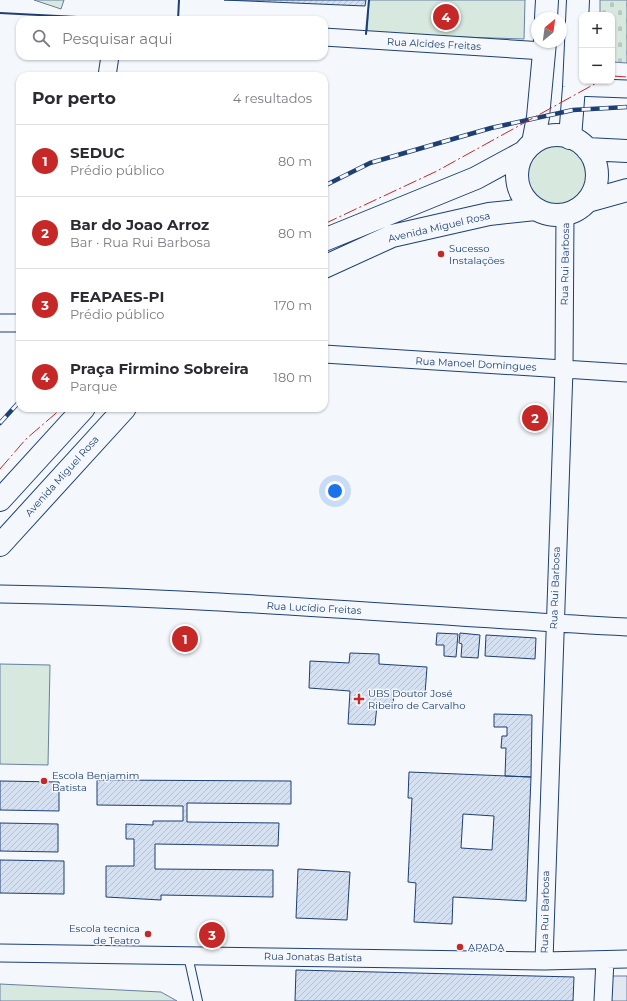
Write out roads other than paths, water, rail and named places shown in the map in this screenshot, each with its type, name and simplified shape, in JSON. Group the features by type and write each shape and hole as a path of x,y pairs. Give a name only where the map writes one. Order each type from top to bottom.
{"main road":[{"path":"546,12 547,0"},
{"path":"545,48 538,117 528,148 518,164 517,176 519,189 525,200 535,209 548,214 565,215 582,207 588,201 595,187 597,174 594,161 579,143 574,87 578,0"},
{"path":"328,238 476,178 545,137 558,135 579,143 627,151"},
{"path":"588,201 619,190 627,190"},
{"name":"Avenida Miguel Rosa","path":"328,265 392,236 489,214 535,209"},
{"path":"0,500 80,412"},
{"name":"Avenida Miguel Rosa","path":"0,545 121,412"}],"street":[{"name":"Rua Alcides Freitas","path":"328,37 531,45"},
{"path":"108,72 109,60"},
{"path":"574,87 627,90"},
{"name":"Rua Rui Barbosa","path":"544,961 554,623 564,369 565,215"},
{"path":"0,323 16,323"},
{"name":"Rua Manoel Domingues","path":"328,354 627,373"},
{"name":"Rua Lucídio Freitas","path":"0,594 75,595 221,602 627,627"},
{"name":"Rua Jonatas Batista","path":"0,953 544,961 627,960"},
{"path":"603,1001 605,960"}],"lane":[{"path":"188,956 198,1001"}],"railway":[{"path":"328,184 370,163 491,128 573,110 627,107"},
{"path":"0,423 16,405"}],"place":[{"name":"Praça Firmino Sobreira","path":"446,17"},
{"name":"Sucesso Instalações","path":"441,254"},
{"name":"Bar do Joao Arroz","path":"535,418"},
{"name":"SEDUC","path":"185,639"},
{"name":"UBS Doutor José Ribeiro de Carvalho","path":"359,699"},
{"name":"Escola Benjamim Batista","path":"44,781"},
{"name":"Escola tecnica de Teatro","path":"148,934"},
{"name":"FEAPAES-PI","path":"212,935"},
{"name":"APADA","path":"460,947"}]}
